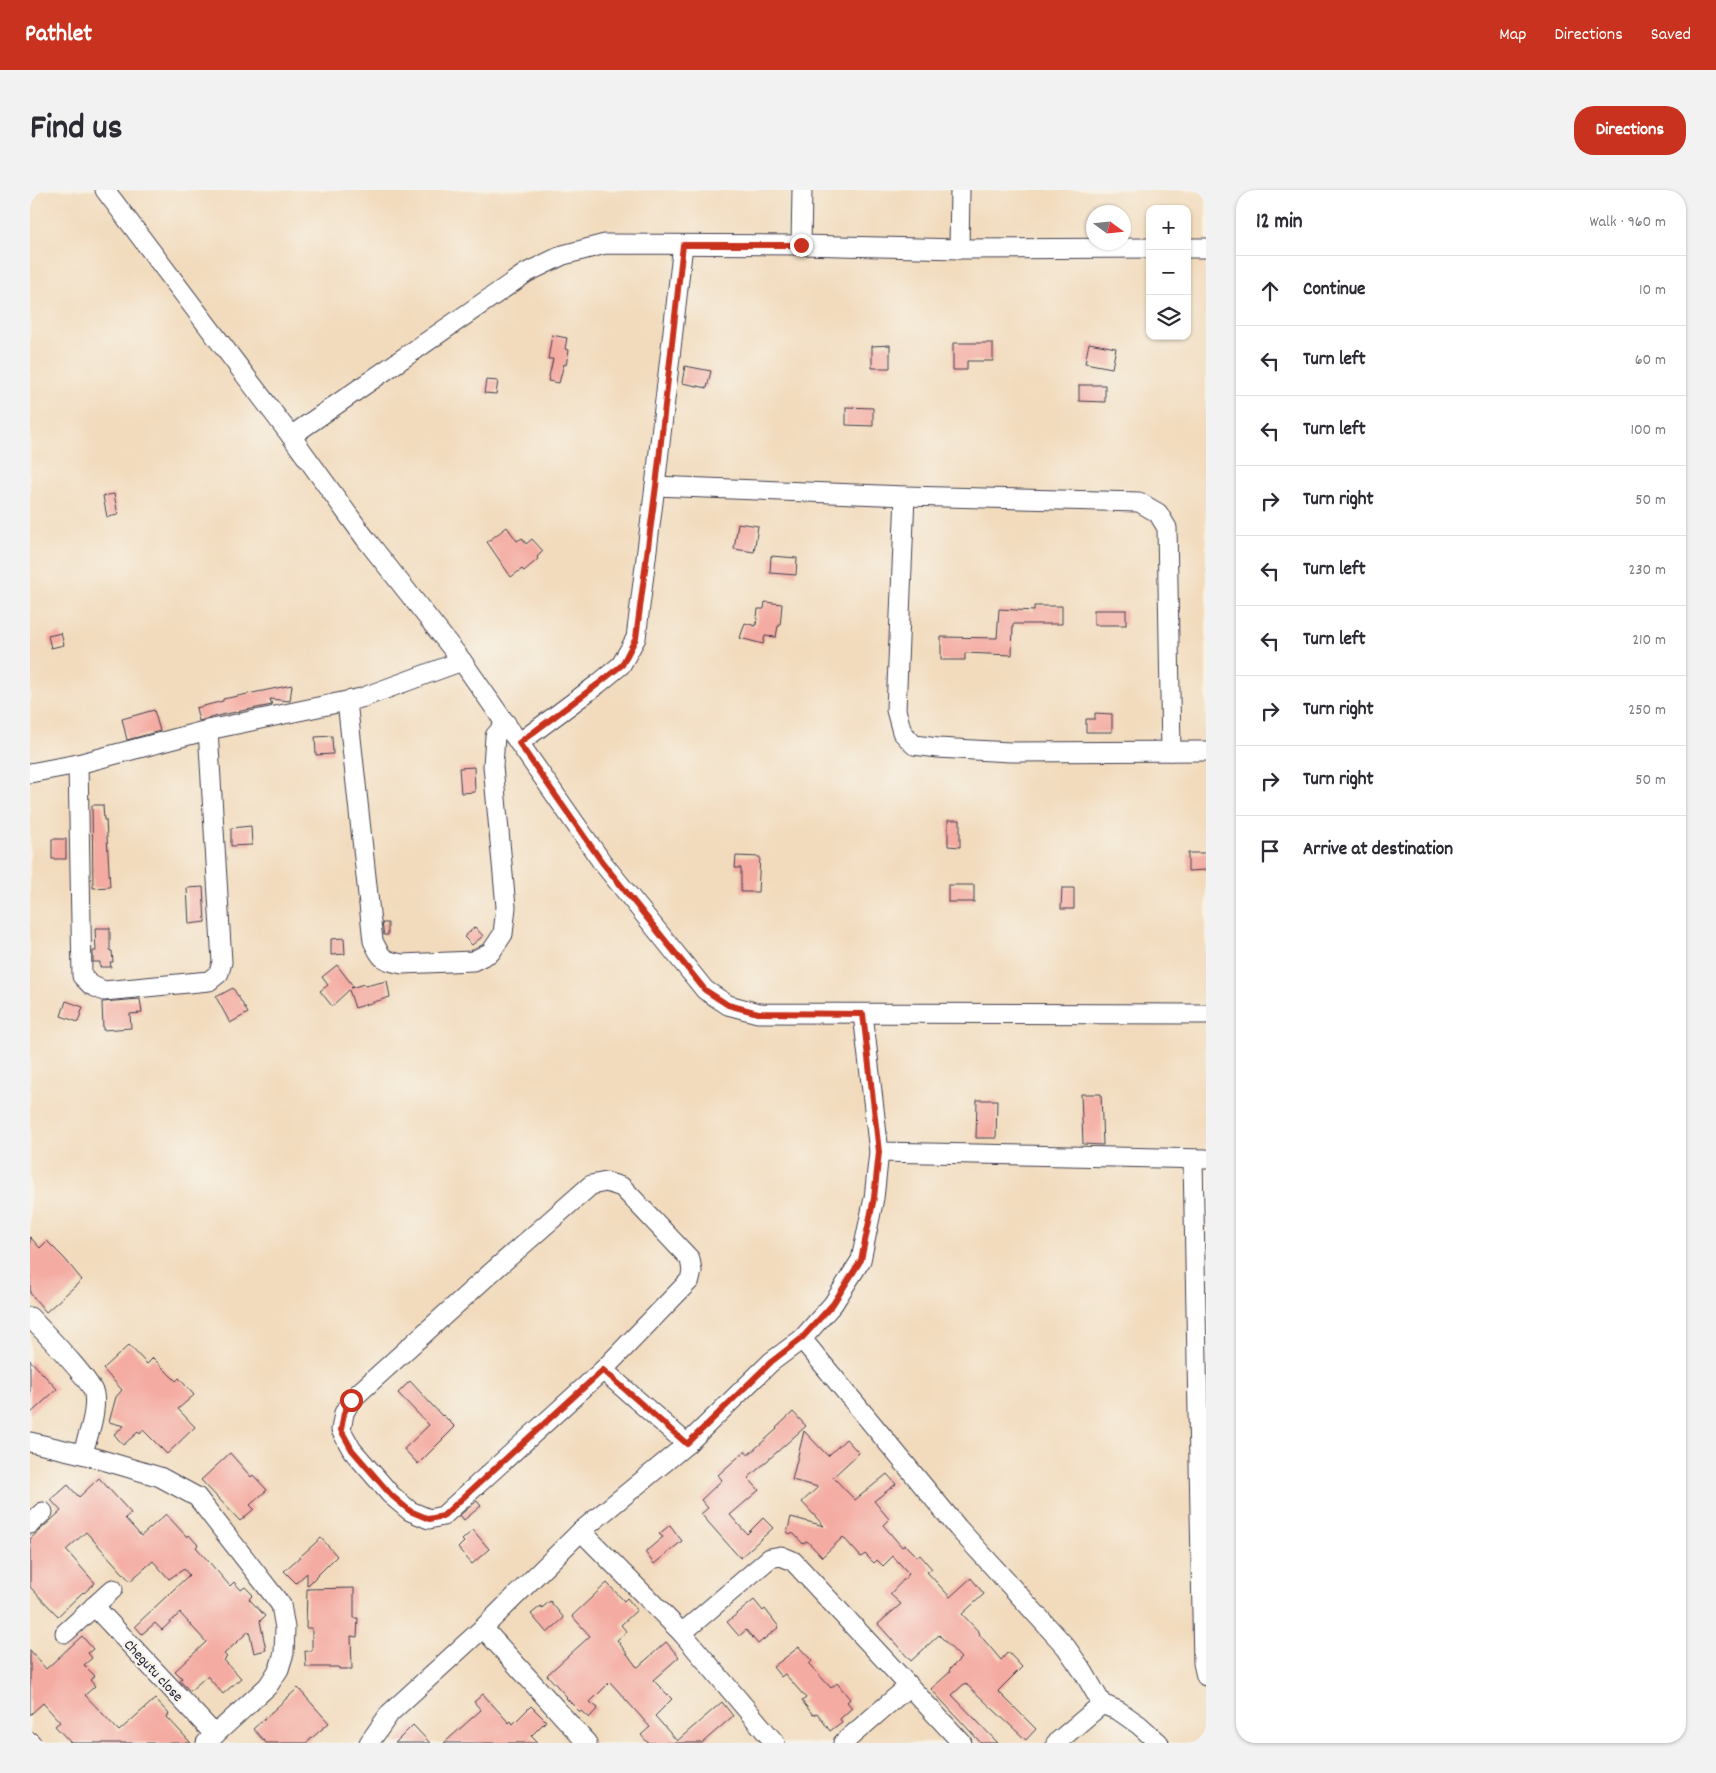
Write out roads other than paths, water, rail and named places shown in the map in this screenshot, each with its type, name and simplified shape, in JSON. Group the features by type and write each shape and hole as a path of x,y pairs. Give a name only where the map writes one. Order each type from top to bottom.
{"street":[{"path":"105,190 366,538 462,661 602,862 705,990 728,1005 758,1013 1206,1014"},
{"path":"801,245 802,190"},
{"path":"959,249 960,190"},
{"path":"291,436 526,273 563,255 605,244 801,245 959,249 1146,248"},
{"path":"519,743 622,665 636,638 656,486 683,245"},
{"path":"1191,248 1206,248"},
{"path":"656,486 905,496 1139,502 1158,513 1167,528 1171,751"},
{"path":"905,496 896,710 902,732 914,745 1010,752 1206,751"},
{"path":"30,773 78,764 208,730 347,701 462,661"},
{"path":"347,701 372,941 381,957 402,964 473,961 491,952 503,934 506,907 493,766 495,736 506,723"},
{"path":"78,764 82,976 91,986 104,991 209,981 219,973 222,962 208,730"},
{"path":"369,1743 390,1713 483,1628 581,1531 687,1444 771,1362 802,1338 833,1304 861,1260 874,1198 879,1152 863,1014"},
{"path":"879,1152 1199,1159 1203,1663 1206,1676"},
{"path":"606,1182 622,1187 690,1259 692,1271 690,1280 603,1370 443,1516 429,1519 410,1511 391,1495 352,1450 341,1430 344,1413 351,1400 591,1185 606,1182"},
{"path":"30,1317 79,1371 94,1393 92,1423 82,1454"},
{"path":"802,1338 958,1528 1066,1647 1084,1672 1102,1704 1119,1711 1139,1725 1159,1743"},
{"path":"603,1370 687,1444"},
{"path":"30,1442 82,1454 160,1477 197,1498 281,1605 285,1628 284,1653 279,1669 268,1686 210,1739"},
{"path":"581,1531 682,1633 775,1743"},
{"path":"682,1633 770,1558 782,1556 793,1561 962,1743"},
{"path":"65,1633 112,1589"},
{"name":"Chegutu close","path":"94,1606 210,1739"},
{"path":"483,1628 587,1743"},
{"path":"843,1743 909,1686"},
{"path":"1056,1743 1102,1704"}]}
